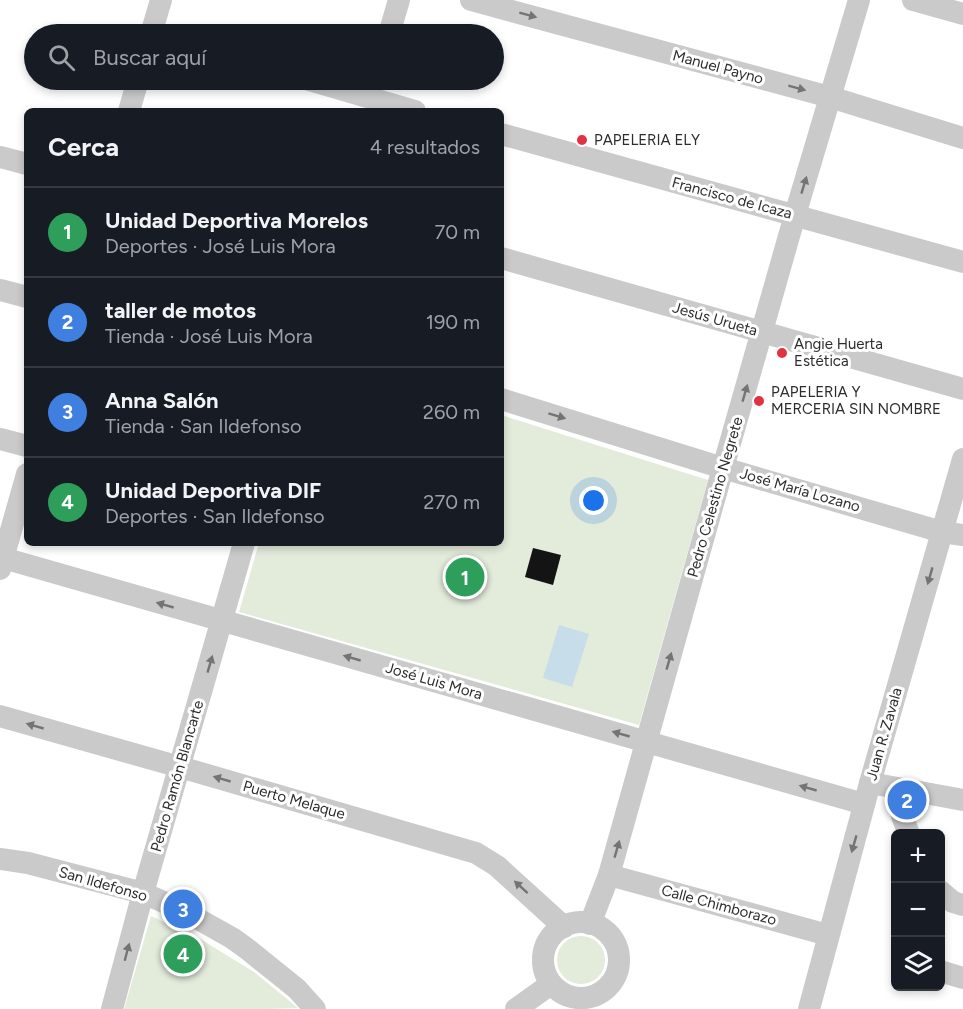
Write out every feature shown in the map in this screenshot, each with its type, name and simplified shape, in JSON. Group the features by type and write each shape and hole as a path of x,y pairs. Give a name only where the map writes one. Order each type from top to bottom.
{"street":[{"path":"157,24 161,0"},
{"path":"392,24 399,0"},
{"name":"Manuel Payno","path":"471,0 830,97 963,138"},
{"name":"Pedro Celestino Negrete","path":"590,924 609,875 795,215 859,0"},
{"path":"914,0 963,14"},
{"path":"130,108 135,90"},
{"path":"348,90 406,108"},
{"name":"Francisco de Icaza","path":"504,135 963,262"},
{"path":"0,157 24,163"},
{"name":"Jesús Urueta","path":"504,259 963,389"},
{"path":"0,290 24,296"},
{"name":"José María Lozano","path":"504,400 723,468 953,533"},
{"path":"0,439 24,445"},
{"name":"Juan R. Zavala","path":"809,1009 867,793 953,533 963,459"},
{"path":"2,564 24,485"},
{"name":"Pedro Ramón Blancarte","path":"112,1009 243,546"},
{"name":"José Luis Mora","path":"2,564 222,621 647,742 867,793 963,800"},
{"name":"Puerto Melaque","path":"0,716 476,853 497,866 564,927"},
{"name":"San Ildefonso","path":"0,859 143,893 182,910 232,938 270,966 297,989 315,1009"},
{"name":"Calle Chimborazo","path":"609,875 828,935"},
{"path":"945,895 953,902 963,905"},
{"path":"581,923 590,924 604,930 614,941 618,955 618,969 612,982 608,1001 575,998 562,993 551,984 545,972 544,952 553,935 564,927 581,923"},
{"path":"945,973 963,978"},
{"path":"516,1009 551,984"}],"green space":[{"path":"504,416 708,480 639,725 239,612 258,546 504,546"},
{"path":"151,916 197,937 254,972 298,1008 124,1009"},
{"path":"576,936 586,936 601,946 605,960 604,969 595,980 586,984 576,984 561,974 557,965 557,955 567,940"}],"water":[{"path":"559,625 589,634 572,687 543,678"}],"building":[{"path":"533,548 561,555 553,585 525,577"}],"place":[{"name":"PAPELERIA ELY","path":"582,140"},
{"name":"Angie Huerta Estética","path":"782,353"},
{"name":"PAPELERIA Y MERCERIA SIN NOMBRE","path":"759,401"},
{"name":"Unidad Deportiva Morelos","path":"465,577"},
{"name":"taller de motos","path":"907,800"},
{"name":"Anna Salón","path":"183,909"},
{"name":"Unidad Deportiva DIF","path":"183,954"}]}
